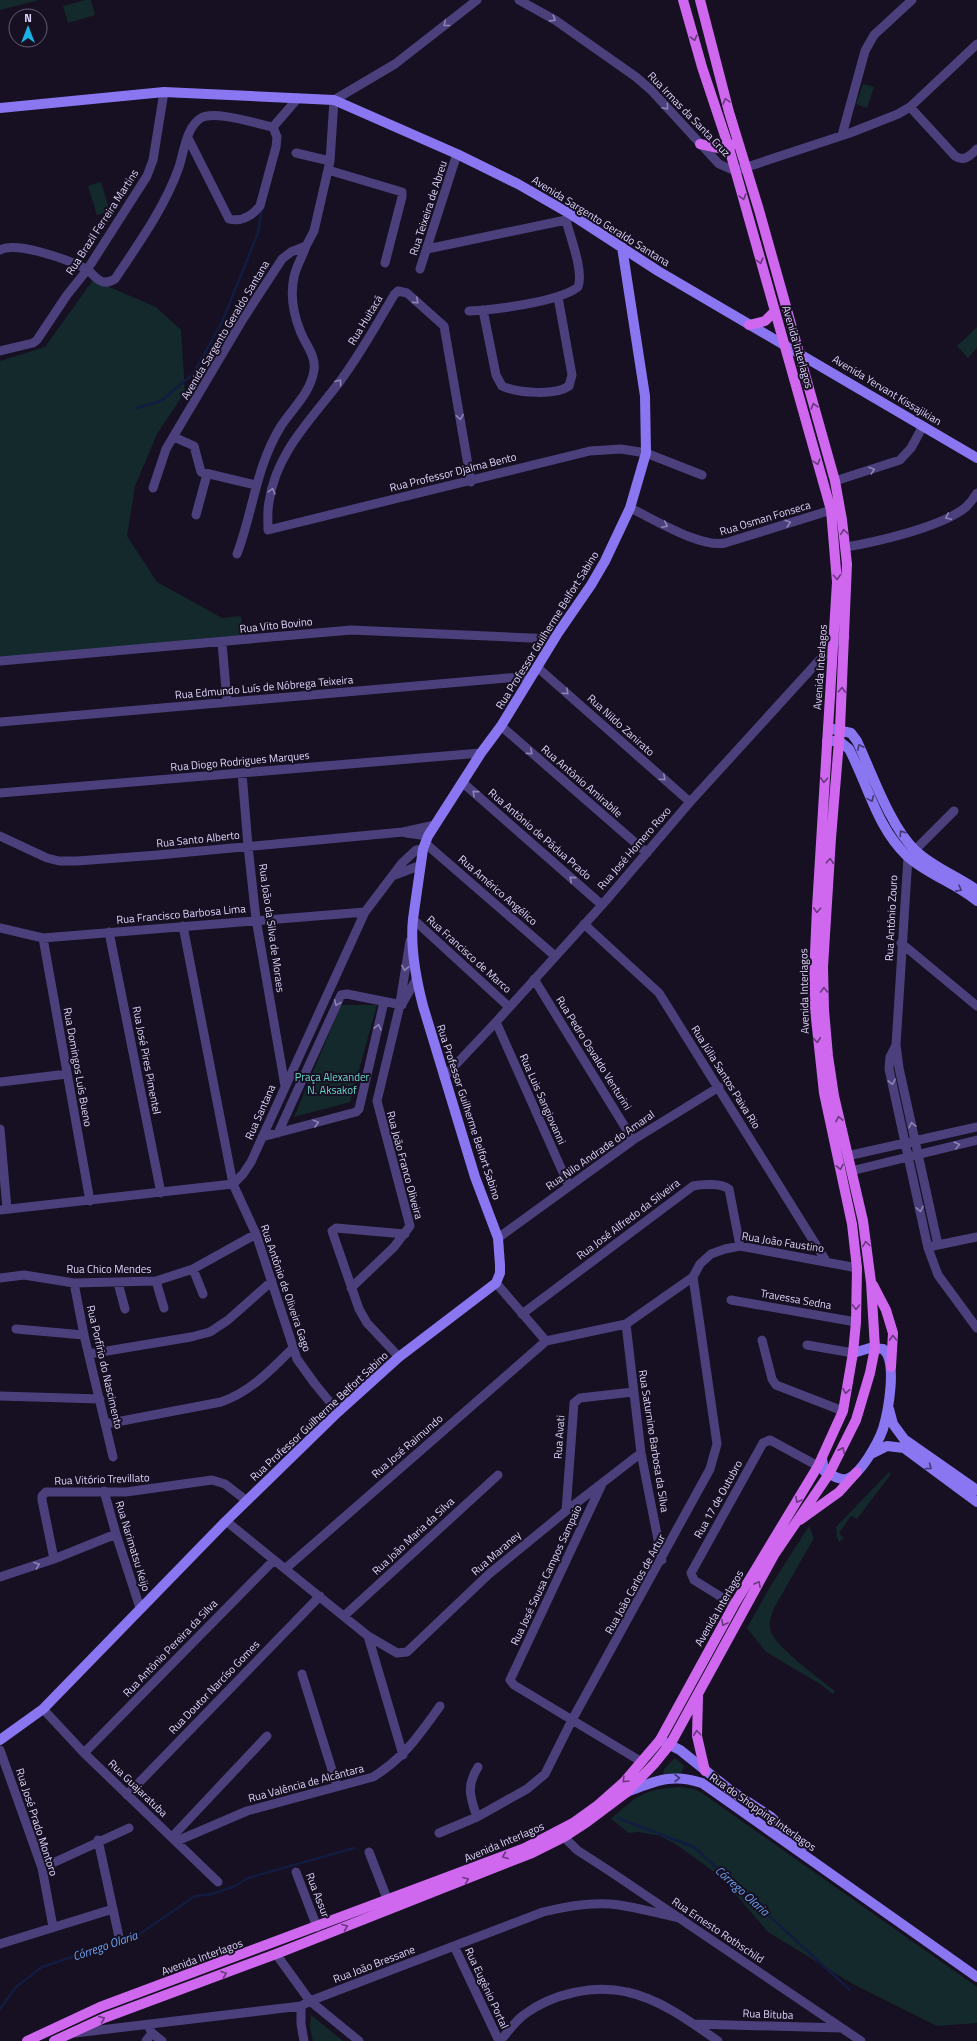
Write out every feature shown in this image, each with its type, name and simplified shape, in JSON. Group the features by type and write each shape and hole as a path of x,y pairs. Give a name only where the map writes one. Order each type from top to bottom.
{"main road":[{"name":"Avenida Interlagos","path":"27,2041 100,2007 493,1861 550,1836 573,1823 598,1805 624,1782 660,1740 734,1604 820,1462 843,1411 853,1353 856,1322 857,1268 852,1224 824,1094 815,1009 814,976 827,741 838,582 835,482 798,352 740,170 729,148 702,67 683,0"},
{"name":"Avenida Interlagos","path":"58,2040 104,2018 276,1954 497,1868 564,1837 627,1792 654,1764 671,1743 792,1526 829,1474 856,1420 875,1348 871,1282 863,1221 834,1096 828,1056 823,967 831,838 840,729 847,564 846,547 836,509 775,311 740,170 737,138 700,0"},
{"path":"700,144 718,149 729,148 735,144 737,138"},
{"path":"749,325 765,321 775,311"},
{"path":"871,1282 886,1310 893,1333 891,1367"},
{"path":"792,1526 839,1492 857,1472"},
{"path":"699,1691 697,1729 705,1771"}],"street":[{"path":"236,554 245,533 256,485 264,460 274,440 302,398 314,375 314,359 296,318 293,298 294,276 306,246 314,231 328,170 330,161 334,100 395,64 477,0"},
{"name":"Rua Irmas da Santa Cruz","path":"519,0 555,20 636,77 651,90 719,164 740,170"},
{"path":"842,135 869,41 912,0"},
{"path":"740,170 891,117 910,107 977,44"},
{"name":"Avenida Sargento Geraldo Santana","path":"0,108 164,92 334,100 458,154 518,184 569,217 622,247 658,271 749,325 784,343"},
{"name":"Rua Brazil Ferreira Martins","path":"0,351 35,342 67,295 87,270 150,169 164,92"},
{"path":"273,127 298,98"},
{"path":"910,107 954,156 958,158 967,158 977,149"},
{"path":"0,250 13,247 25,248 87,270 101,282 109,282 115,279 167,197 179,167 188,138 195,124 201,118 210,115 243,120 273,127"},
{"path":"188,138 224,213 228,219 235,221 250,217 260,206 276,147 277,137 273,127"},
{"path":"296,153 330,161"},
{"name":"Rua Teixeira de Abreu","path":"420,269 458,154"},
{"path":"328,170 402,192 385,263"},
{"path":"427,249 569,217 580,282 574,291 558,297 469,311"},
{"name":"Avenida Sargento Geraldo Santana","path":"153,488 163,456 243,319 282,259 291,252 306,246"},
{"name":"Rua Professor Guilherme Belfort Sabino","path":"425,843 462,782 501,726 530,676 602,567 630,508 646,453 645,396 622,247"},
{"name":"Rua Huitacá","path":"268,530 268,502 282,461 292,443 340,380 362,348 394,295 398,291 407,293 444,326 470,482"},
{"path":"483,310 496,375 502,386 519,392 559,391 569,386 572,375 558,297"},
{"name":"Avenida Yervant Kissajikian","path":"784,343 977,458"},
{"path":"835,482 900,460 911,448 923,426"},
{"path":"174,437 194,446 201,472 256,485"},
{"name":"Rua Professor Djalma Bento","path":"268,530 470,482 590,451 621,449 646,453 702,475"},
{"path":"196,515 207,474"},
{"path":"846,547 873,543 944,519 965,508 977,493"},
{"name":"Rua Osman Fonseca","path":"630,508 691,537 712,544 725,543 836,509"},
{"name":"Rua Vito Bovino","path":"0,661 222,643 351,630 554,639"},
{"name":"Rua José Homero Roxo","path":"444,1077 602,905 690,802 834,644 844,637"},
{"path":"222,643 227,701"},
{"name":"Rua Nildo Zanirato","path":"536,667 690,802"},
{"name":"Rua Edmundo Luís de Nóbrega Teixeira","path":"0,722 227,701 530,676"},
{"name":"Rua Antônio Amirabile","path":"501,726 647,853"},
{"path":"828,728 840,729 851,733 857,741 911,853 977,890"},
{"path":"827,741 839,742 846,746 852,754 884,826 927,871 969,894 977,901"},
{"name":"Rua Diogo Rodrigues Marques","path":"0,792 481,753"},
{"name":"Rua João da Silva de Moraes","path":"242,773 256,919 285,1086"},
{"name":"Rua Antônio de Pádua Prado","path":"462,782 602,905"},
{"path":"911,853 954,811"},
{"name":"Rua Santo Alberto","path":"0,836 48,858 59,861 158,855 403,832 435,825"},
{"name":"Rua Santo Alberto","path":"403,832 425,843"},
{"name":"Rua João Franco Oliveira","path":"405,1234 410,1226 377,1107 377,1096 400,1006 425,843"},
{"name":"Rua Santana","path":"233,1184 247,1168 365,912 393,875 416,850 425,843"},
{"name":"Rua Américo Angélico","path":"425,843 555,956"},
{"name":"Rua Antônio Zouro","path":"911,853 901,943 896,1045 899,1068 938,1245"},
{"path":"393,875 421,865"},
{"name":"Rua Francisco Barbosa Lima","path":"0,928 43,938 256,919 365,912"},
{"name":"Rua Professor Guilherme Belfort Sabino","path":"0,1740 43,1709 226,1521 338,1412 400,1357 496,1283 500,1273 498,1238 475,1178 423,1006 417,978 413,924"},
{"name":"Rua Francisco de Marco","path":"413,924 509,1007"},
{"name":"Rua Júlia Santos Paiva Rio","path":"584,924 659,992 826,1261"},
{"name":"Rua Antônio de Oliveira Gago","path":"183,926 233,1184 256,1234 272,1281 292,1349 305,1372 338,1412"},
{"name":"Rua José Pires Pimentel","path":"109,932 161,1193"},
{"name":"Rua Domingos Luís Bueno","path":"43,938 90,1200"},
{"path":"901,943 977,1006"},
{"name":"Rua João Franco Oliveira","path":"400,1006 417,978"},
{"name":"Rua Pedro Osvaldo Venturini","path":"534,979 633,1140"},
{"path":"278,1133 341,995 347,994 400,1006"},
{"path":"262,1137 356,1112 362,1098 384,1002"},
{"name":"Rua Luis Sangiovanni","path":"496,1022 569,1186"},
{"name":"Rua Antônio Zouro","path":"896,1045 890,1057 889,1069 928,1248 938,1275 977,1328"},
{"path":"0,1082 67,1074"},
{"name":"Rua Nilo Andrade do Amaral","path":"498,1238 633,1140 719,1087"},
{"path":"847,1156 977,1127"},
{"path":"0,1129 4,1210 233,1184"},
{"path":"851,1171 977,1140"},
{"name":"Rua José Alfredo da Silveira","path":"522,1314 693,1186 724,1187 729,1189 740,1246"},
{"path":"400,1357 367,1323 351,1288 332,1230 336,1228 405,1234"},
{"name":"Rua Chico Mendes","path":"0,1278 24,1275 74,1283 156,1281 193,1269 256,1234"},
{"path":"351,1288 405,1234"},
{"path":"928,1248 977,1237"},
{"name":"Rua João Faustino","path":"546,1341 626,1324 693,1277 700,1264 711,1254 725,1249 740,1246 857,1268"},
{"path":"193,1269 204,1294"},
{"name":"Rua João Carlos de Artur","path":"440,1833 477,1816 527,1789 545,1774 572,1720 662,1560 710,1469 717,1444 693,1277"},
{"path":"156,1281 164,1308"},
{"path":"89,1354 191,1337 210,1332 228,1320 272,1281"},
{"name":"Rua Porfírio do Nascimento","path":"74,1283 84,1335 113,1457"},
{"path":"118,1283 125,1309"},
{"path":"496,1283 546,1341"},
{"name":"Travessa Sedna","path":"731,1300 856,1322"},
{"name":"Rua Saturnino Barbosa da Silva","path":"626,1324 633,1392 642,1453 662,1560"},
{"path":"16,1329 84,1335"},
{"path":"762,1340 772,1379 776,1386 843,1411"},
{"name":"Rua José Raimundo","path":"285,1569 546,1341"},
{"path":"807,1345 853,1353 875,1348 883,1349 886,1352 891,1367 888,1405 882,1431 871,1454 857,1472 846,1479 829,1474 823,1469 820,1462"},
{"path":"106,1424 230,1399 249,1388 292,1349"},
{"name":"Rua Avati","path":"566,1511 574,1403 580,1398 633,1392"},
{"path":"0,1396 100,1399"},
{"path":"888,1405 893,1424 904,1439 977,1490"},
{"name":"Rua 17 de Outubro","path":"734,1604 694,1580 691,1573 763,1443 770,1440 820,1462"},
{"path":"871,1454 887,1446 904,1448 977,1502"},
{"name":"Rua Maraney","path":"226,1521 368,1636 397,1652 408,1652 489,1574 566,1511 642,1453"},
{"name":"Rua João Maria da Silva","path":"344,1616 498,1475"},
{"name":"Rua Vitório Trevillato","path":"54,1559 42,1500 42,1496 46,1492 146,1490 212,1480 225,1484 247,1501"},
{"name":"Rua José Sousa Campos Sampaio","path":"572,1720 514,1685 510,1678 602,1484"},
{"name":"Rua Narimatsu Keijo","path":"104,1492 140,1608"},
{"path":"0,1577 54,1559 116,1534"},
{"name":"Rua Antônio Pereira da Silva","path":"84,1753 274,1560"},
{"name":"Rua Doutor Narcíso Gomes","path":"127,1795 320,1596"},
{"path":"368,1636 403,1755"},
{"path":"302,1674 337,1786"},
{"name":"Rua Valência de Alcântara","path":"174,1839 247,1811 373,1777 403,1755 440,1706"},
{"name":"Rua Guajaratuba","path":"43,1709 84,1753 218,1882"},
{"path":"572,1720 642,1762"},
{"path":"174,1839 267,1736"},
{"path":"660,1740 671,1743"},
{"name":"Rua do Shopping Interlagos","path":"671,1743 730,1790 771,1817 816,1863"},
{"name":"Rua José Prado Montoro","path":"0,1750 42,1868 53,1927"},
{"path":"477,1816 469,1793 472,1780 478,1767"},
{"name":"Rua do Shopping Interlagos","path":"627,1792 662,1779 688,1779 702,1783 766,1830 816,1863 977,1978"},
{"path":"42,1868 98,1840 129,1828"},
{"name":"Rua Ernesto Rothschild","path":"564,1837 581,1854 680,1918 861,2041"},
{"path":"98,1840 119,1938"},
{"path":"369,1852 388,1900"},
{"name":"Rua Assur","path":"296,1872 317,1927"},
{"name":"Rua João Bressane","path":"70,2033 150,2029 233,2013 301,2006 310,2001 543,1912 567,1906 593,1904 618,1905 680,1918"},
{"path":"0,1944 113,1909"},
{"name":"Rua Eugênio Portal","path":"454,1946 500,2041"},
{"path":"276,1954 310,2001 359,2041"},
{"path":"500,2041 516,2022 534,2008 553,1998 580,1991 605,1989 626,1992 647,1998 694,2024 718,2041"},
{"path":"301,2006 301,2024 304,2041"},
{"name":"Rua Bituba","path":"694,2024 842,2028"},
{"path":"146,2041 150,2029 162,2041"}],"green space":[{"path":"0,0 39,0 0,10"},
{"path":"85,0 91,0 95,15 68,23 63,6"},
{"path":"863,84 874,87 867,108 856,104"},
{"path":"101,182 110,211 97,215 88,186"},
{"path":"93,280 156,307 181,330 185,392 157,434 135,486 127,536 157,582 222,618 241,616 243,638 0,657 0,361 45,347"},
{"path":"977,327 977,348 968,358 957,346"},
{"name":"Praça Alexander N. Aksakof","path":"341,1005 377,1005 350,1102 294,1117"},
{"path":"889,1472 891,1474 857,1519 851,1516 839,1533 844,1538 839,1542 836,1527"},
{"path":"809,1526 814,1538 774,1608 770,1620 770,1629 775,1639 781,1646 835,1691 833,1694 820,1684 766,1652 747,1628 770,1587"},
{"path":"675,1758 684,1766 680,1776 663,1775 664,1769"},
{"path":"681,1787 694,1789 702,1793 977,1987 977,2023 937,2026 851,1983 768,1932 721,1877 677,1845 660,1836 639,1832 629,1833 611,1819 628,1804 642,1795 658,1789"},
{"path":"311,2015 343,2041 313,2041 310,2027"}],"waterway":[{"path":"137,408 161,401 193,374 222,322 258,233 262,208"},
{"name":"Córrego Olaria","path":"618,1818 694,1847 850,1990"},
{"name":"Córrego Olaria","path":"0,2009 16,1987 42,1967 138,1935 195,1896 212,1894 235,1886 248,1878 354,1848"}]}
